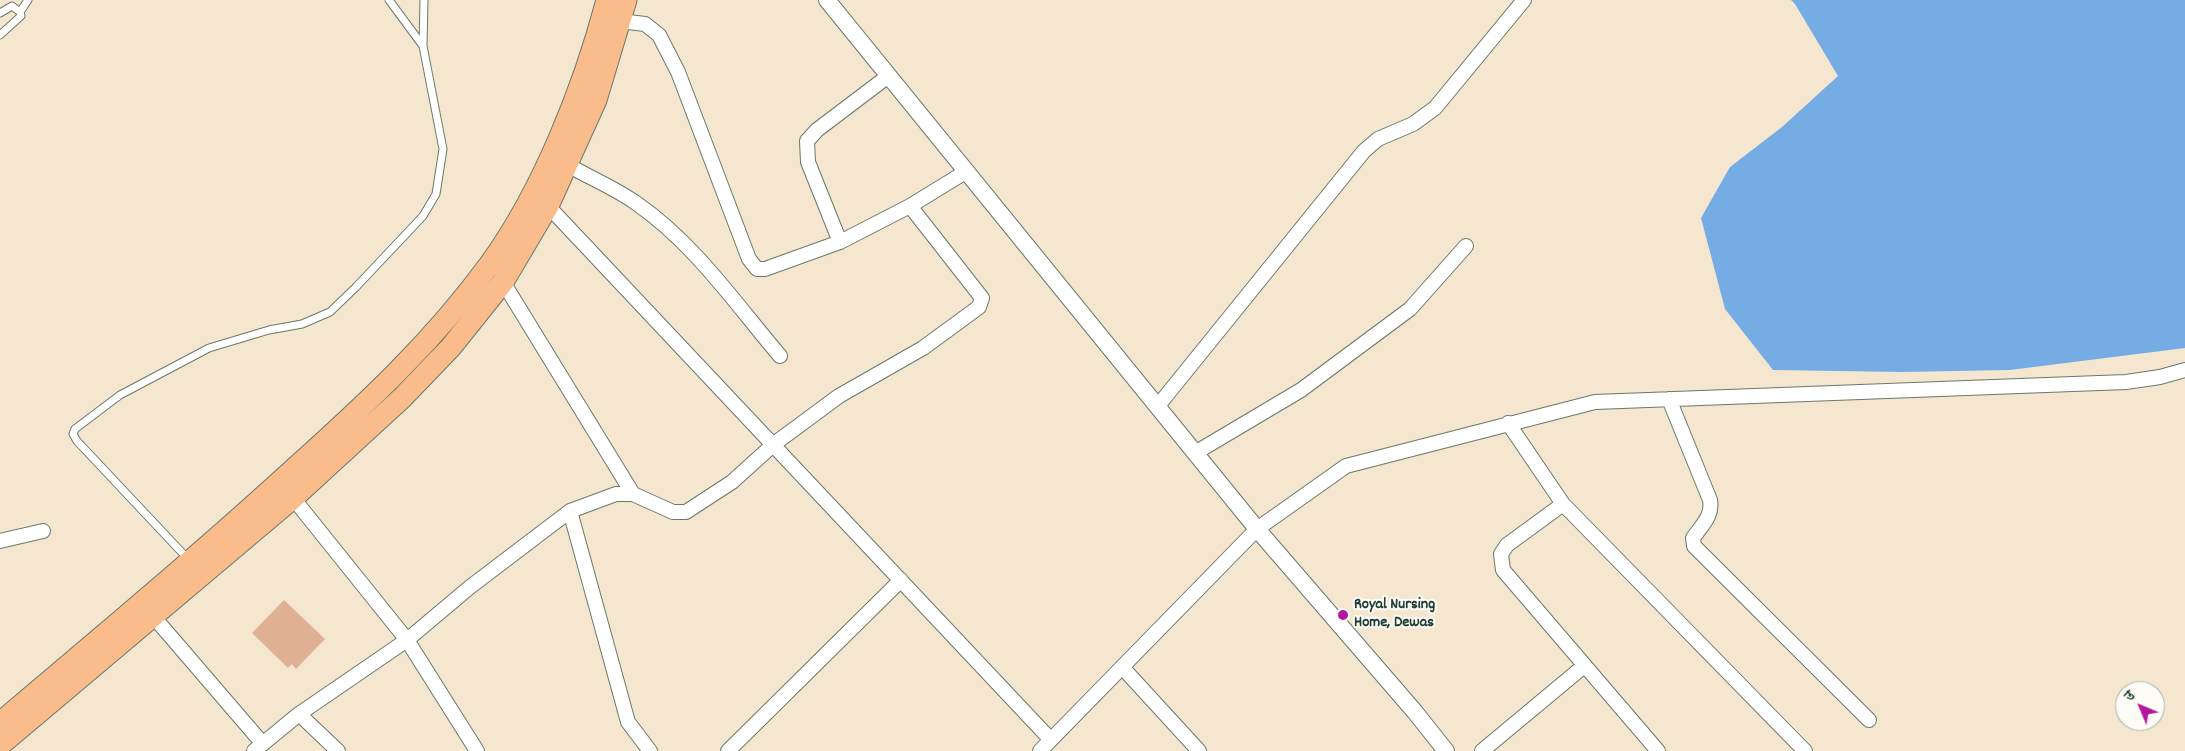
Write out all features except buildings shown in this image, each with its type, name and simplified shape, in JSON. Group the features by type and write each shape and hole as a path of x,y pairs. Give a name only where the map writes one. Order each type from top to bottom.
{"main road":[{"path":"0,723 190,562 385,386 438,330 491,263 534,192 569,114 607,0"},
{"path":"0,745 293,498 408,391 451,347 503,282 548,206 596,100 626,0"}],"street":[{"path":"826,0 1257,529 1409,704 1446,751"},
{"path":"1157,407 1364,150 1378,139 1413,124 1435,108 1524,0"},
{"path":"620,21 645,24 659,35 678,72 749,259 756,268 765,269 840,242 910,206 966,171"},
{"path":"840,242 808,162 807,141 817,130 887,77"},
{"path":"568,165 634,202 664,225 696,256 780,356"},
{"path":"548,206 1051,740"},
{"path":"153,616 258,747 299,714 407,640 470,587 570,511 616,494 632,494 673,512 686,512 732,482 774,444 839,396 923,348 979,307 982,298 910,206"},
{"path":"1195,453 1301,390 1410,309 1466,246"},
{"path":"503,282 632,494"},
{"path":"1040,751 1257,529 1346,466 1595,402 2126,382 2160,377 2185,370"},
{"path":"1669,399 1710,500 1711,514 1693,538 1694,546 1869,720"},
{"path":"1508,423 1563,504 1804,751"},
{"path":"293,498 407,640 477,751"},
{"path":"1563,504 1507,545 1501,554 1503,570 1658,751"},
{"path":"570,511 628,722 650,751"},
{"path":"0,541 43,531"},
{"path":"728,751 901,580"},
{"path":"1482,751 1584,666"},
{"path":"1122,667 1199,751"},
{"path":"299,714 338,751"}],"lane":[{"path":"0,35 19,19 21,16 20,12 28,0"},
{"path":"390,0 423,46"},
{"path":"190,562 77,441 73,434 75,429 120,395 209,348 269,330 302,324 330,312 423,216 436,194 443,149 423,46 424,0"},
{"path":"0,12 12,6 20,12"}],"water":[{"path":"1791,0 2185,0 2185,348 2010,370 1902,372 1773,370 1725,309 1701,218 1730,167 1782,127 1838,76"}],"place":[{"name":"Royal Nursing Home, Dewas","path":"1343,615"}]}
